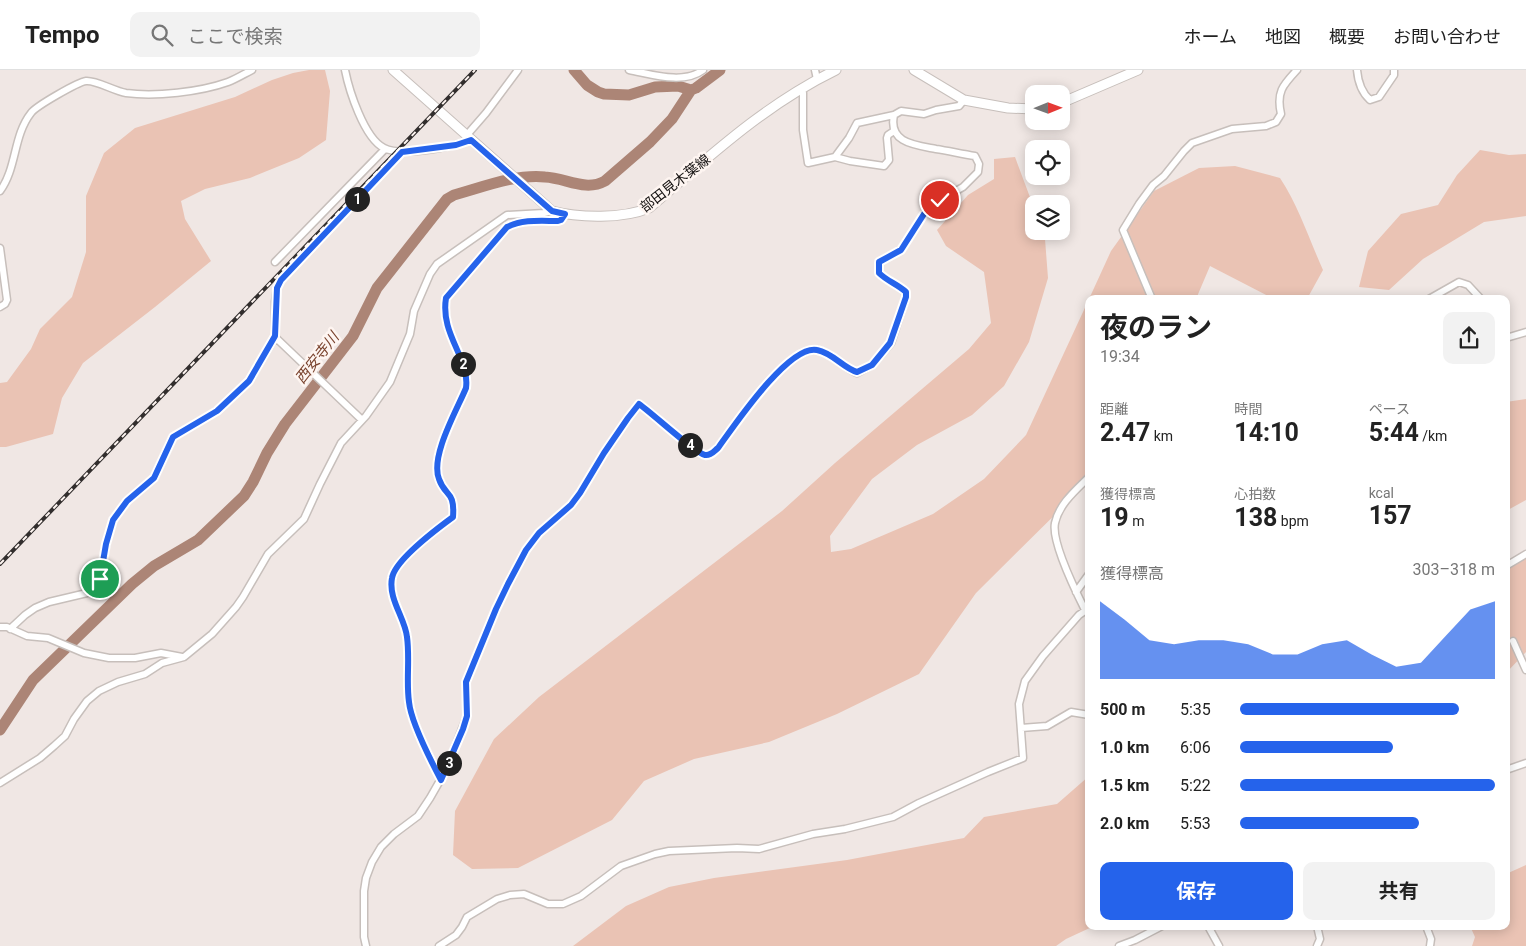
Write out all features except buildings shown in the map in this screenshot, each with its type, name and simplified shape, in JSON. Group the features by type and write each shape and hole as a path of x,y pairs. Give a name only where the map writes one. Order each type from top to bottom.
{"main road":[{"name":"部田見木葉線","path":"394,70 552,211 582,216 636,214 648,208 754,119 800,89 816,74 836,70"},
{"path":"914,70 964,100 1008,108 1025,109"},
{"path":"1070,99 1138,70"}],"street":[{"path":"0,190 11,170 20,135 32,112 76,84 90,81 128,93 164,94 214,86 252,70"},
{"path":"345,70 356,108 370,134 385,149 402,152 456,145 468,138 518,70"},
{"path":"629,70 676,77 690,77 702,70"},
{"path":"1150,295 1123,230 1139,204 1153,185 1164,176 1192,143 1232,129 1266,126 1276,122 1281,114 1278,105 1280,93 1298,70"},
{"path":"1357,70 1358,82 1364,94 1370,100 1379,97 1394,75 1394,70"},
{"path":"800,89 804,93 804,130 808,163 835,157 884,166 889,160 887,138 894,131"},
{"path":"835,157 857,123 894,115 901,111 924,114 959,106 964,100"},
{"path":"366,946 364,937 364,891 366,878 372,862 381,847 394,834 418,816 441,780 467,716 466,682 508,584 526,550 539,533 576,499 604,453 639,404 686,443 704,455 711,454 718,448 756,396 790,361 803,352 818,350 832,357 848,369 857,372 872,365 890,343 902,311 906,292 879,273 879,262 901,250 924,214 940,200 954,193 970,181 978,172 978,164 974,156 910,144 901,139 894,131 892,122 894,115"},
{"path":"275,262 385,149"},
{"path":"10,629 35,608 49,602 87,593 96,586 100,579 106,544 113,520 127,501 154,478 173,437 217,411 245,386 275,336 277,288 281,280 402,152"},
{"path":"0,783 54,746 64,736 87,701 99,691 118,682 145,674 162,664 184,658 212,634 243,597 268,554 304,519 342,443 390,382 410,334 414,311 430,274 437,264 507,215 552,211"},
{"path":"441,780 417,728 409,702 407,636 397,610 392,589 392,577 403,559 432,532 453,517 452,497 439,480 438,454 466,388 468,378 446,322 444,310 446,298 507,227 515,222 558,221 565,214"},
{"path":"0,248 7,300 0,307"},
{"path":"1436,295 1460,282 1468,285 1477,295"},
{"path":"1510,337 1526,332"},
{"path":"275,336 362,420"},
{"path":"1085,481 1066,502 1055,524 1058,547 1076,592 1085,606"},
{"path":"1510,564 1526,554"},
{"path":"1076,592 1085,580"},
{"path":"440,946 456,935 467,917 497,898 524,894 548,904 563,904 581,896 621,866 655,854 670,851 759,849 813,834 893,817 919,803 1023,758 1019,704 1025,681 1043,656 1085,611"},
{"path":"0,627 27,636 48,638 84,653 109,658 135,658 161,652 184,658"},
{"path":"1513,640 1526,670"},
{"path":"1021,728 1047,726 1071,712 1085,714"},
{"path":"1510,769 1526,763"},
{"path":"1119,946 1154,930"},
{"path":"1210,930 1217,945"},
{"path":"1318,930 1320,939 1318,946"},
{"path":"1428,930 1431,939 1430,946"}],"shaded area":[{"path":"325,70 330,91 326,140 299,158 250,178 205,189 181,201 185,219 211,261 83,363 62,398 53,434 0,447 0,383 7,382 31,349 40,329 72,297 86,252 86,196 104,153 135,128 235,97 272,80 293,73"},
{"path":"1480,150 1509,155 1526,154 1526,216 1484,222 1423,259 1389,290 1359,287 1368,251 1401,214 1438,205 1457,175"},
{"path":"1015,157 1029,195 1025,195 1025,240 1045,240 1048,278 1029,342 1004,386 972,415 917,445 872,479 830,536 831,552 851,549 933,514 984,479 1026,435 1085,308 1085,485 976,593 919,674 837,714 769,742 694,759 644,781 612,820 518,868 472,869 453,855 455,811 494,739 539,697 782,511 835,463 969,349 991,323 984,272 946,246 937,230 968,195 994,179 994,159"},
{"path":"1235,166 1280,178 1298,212 1323,270 1309,295 1266,295 1210,266 1198,295 1091,295 1111,251 1154,191 1199,168"},
{"path":"1526,399 1526,500 1510,509 1510,401"},
{"path":"1526,552 1526,652 1510,669 1510,559"},
{"path":"1085,780 1085,930 1056,946 573,946 626,906 669,887 714,878 847,860 964,838 984,817 1057,804"},
{"path":"1526,865 1526,946 1472,946 1475,937 1472,930 1510,930 1510,872"}],"waterway":[{"path":"574,70 587,85 598,92 629,95 655,87 678,86 691,90 720,70"},
{"name":"西安寺川","path":"0,730 33,680 132,584 154,566 198,540 244,496 285,424 353,336 377,288 447,199 454,195 488,185 522,177 553,178 583,185 598,184 605,181 650,142 672,119 691,90"}],"railway":[{"path":"0,564 475,70"}],"route":[{"path":"100,579 106,544 113,520 127,501 154,478 173,437 217,411 249,381 275,336 275,302 277,288 281,280 402,152 456,145 471,140 552,211 565,214 558,221 515,222 507,227 446,298 444,310 446,322 468,378 466,388 438,454 439,480 452,497 454,506 453,517 432,532 403,559 392,577 392,589 397,610 407,636 411,712 434,768 441,780 467,716 466,682 508,584 526,550 539,533 571,505 604,453 639,404 686,443 704,455 711,454 718,448 756,396 790,361 803,352 818,350 832,357 848,369 857,372 872,365 890,343 906,297 906,292 901,287 885,279 879,273 879,262 901,250 924,214 940,200"}]}
